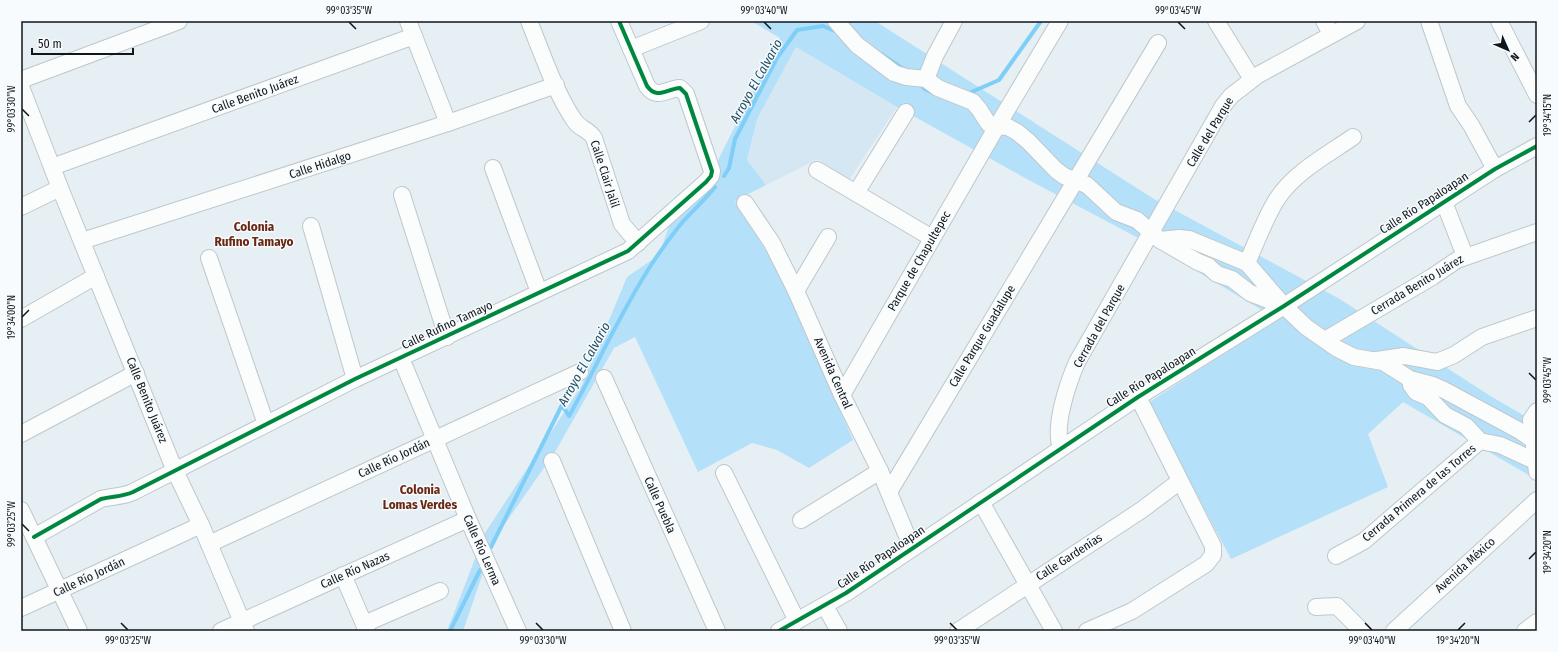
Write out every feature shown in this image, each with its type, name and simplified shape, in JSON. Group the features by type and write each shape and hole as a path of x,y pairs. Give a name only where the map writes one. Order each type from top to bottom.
{"street":[{"path":"21,80 179,21"},
{"name":"Calle Clair Jalil","path":"529,21 556,86 575,122 588,130 594,138 622,224 638,243"},
{"path":"619,21 631,49 701,21"},
{"path":"836,21 857,45 894,73 906,77 926,78 938,88 973,102 980,109 988,123 996,128 1008,128 1017,132 1028,140 1056,170 1064,176 1087,185 1116,212 1137,220 1156,236 1198,262 1208,266 1217,274 1232,279 1250,293 1284,306"},
{"path":"926,78 935,56 954,21"},
{"name":"Parque de Chapultepec","path":"842,395 996,128 1060,21"},
{"path":"1216,21 1252,78"},
{"name":"Calle del Parque","path":"1156,236 1224,106 1231,96 1252,78 1276,64 1328,28 1357,21"},
{"path":"1428,21 1458,106 1471,125 1495,169"},
{"path":"1499,21 1537,95"},
{"path":"411,25 448,123"},
{"name":"Calle Benito Juárez","path":"52,167 411,25"},
{"name":"Calle Parque Guadalupe","path":"889,492 1158,43"},
{"name":"Calle Rufino Tamayo","path":"34,537 101,499 111,496 124,496 355,380 628,251 638,243 706,182 712,174 712,168 684,91 680,88 660,93 652,93 646,86 631,49"},
{"name":"Calle Hidalgo","path":"82,241 448,123 556,86"},
{"name":"Calle Benito Juárez","path":"21,87 60,188 175,471 201,525 244,626"},
{"path":"856,193 906,112"},
{"path":"1247,263 1275,204 1290,183 1353,137"},
{"name":"Calle Río Papaloapan","path":"779,631 825,606 1138,397 1284,306 1495,169 1537,146"},
{"path":"493,168 539,292"},
{"path":"818,170 932,238"},
{"path":"21,207 60,188"},
{"path":"402,196 447,337"},
{"path":"1444,202 1465,256"},
{"name":"Avenida Central","path":"745,203 772,243 796,291 842,395 880,471 912,548"},
{"path":"311,226 355,380"},
{"name":"Cerrada Benito Juárez","path":"1325,340 1465,256 1537,232"},
{"path":"1156,236 1190,239 1247,263 1284,306 1306,327 1325,340 1354,357 1377,360 1387,364 1410,379 1433,385 1444,390 1520,431 1535,442"},
{"name":"Cerrada del Parque","path":"1061,448 1058,439 1063,404 1075,368 1156,236"},
{"path":"796,291 828,237"},
{"path":"209,258 266,424"},
{"path":"21,319 96,276"},
{"path":"1377,360 1404,356 1437,362 1454,355 1482,337 1537,318"},
{"name":"Calle Río Lerma","path":"401,358 468,519 518,631"},
{"name":"Calle Río Jordán","path":"209,544 580,372"},
{"path":"21,434 136,373"},
{"name":"Calle Puebla","path":"604,378 717,631"},
{"path":"1410,379 1411,385 1416,392 1428,398 1445,415 1466,426 1480,441 1504,447 1536,466"},
{"path":"1087,631 1132,611 1206,564 1213,555 1213,546 1138,397"},
{"path":"1536,466 1532,418 1537,411"},
{"name":"Cerrada Primera de las Torres","path":"1336,556 1364,541 1480,441"},
{"path":"552,461 623,631"},
{"path":"801,520 880,471"},
{"path":"724,473 797,621"},
{"name":"Calle Gardenías","path":"958,631 1028,583 1143,509 1180,481"},
{"name":"Avenida México","path":"1394,631 1537,500"},
{"path":"981,502 1054,631"},
{"path":"21,510 79,631"},
{"name":"Calle Río Nazas","path":"221,631 244,626 343,575 468,519"},
{"name":"Calle Río Jordán","path":"21,608 201,525"},
{"path":"343,575 365,627 440,591"},
{"path":"825,606 839,631"},
{"path":"1316,607 1337,606 1362,631"},
{"path":"1525,631 1537,622"}],"shaded area":[{"path":"751,21 875,21 1154,199 1338,298 1492,397 1537,423 1537,480 1403,402 1368,434 1388,487 1231,559 1148,403 1277,319 1161,250 1025,178 897,107 796,47 757,119 747,160 766,185 735,201 780,273 853,440 809,468 777,450 752,443 698,472 635,337 614,348 555,452 495,538 463,631 447,631 485,533 582,385 627,277 659,255 671,220 708,186 720,156 780,38"},
{"path":"796,47 897,107 849,180 818,159 766,185 747,160 757,119"}],"waterway":[{"name":"Arroyo El Calvario","path":"967,94 999,80 1041,21"},
{"name":"Arroyo El Calvario","path":"724,176 729,168 735,139 777,58 797,30 823,26 837,32"},
{"name":"Arroyo El Calvario","path":"881,54 905,70"},
{"name":"Arroyo El Calvario","path":"919,83 931,92"},
{"name":"Arroyo El Calvario","path":"491,547 562,405 569,416 627,306 652,264 680,225 715,187"},
{"name":"Arroyo El Calvario","path":"450,631 480,570"}],"cycle path":[{"path":"34,537 101,499 125,495 133,492 355,379 628,251 706,182 711,176 712,171 686,94 680,88 658,93 654,92 647,86 619,21"},
{"path":"779,631 846,593 1138,397 1284,306 1495,169 1537,146"}],"district":[{"name":"Colonia Rufino Tamayo","path":"254,234"},
{"name":"Colonia Lomas Verdes","path":"420,496"}]}
